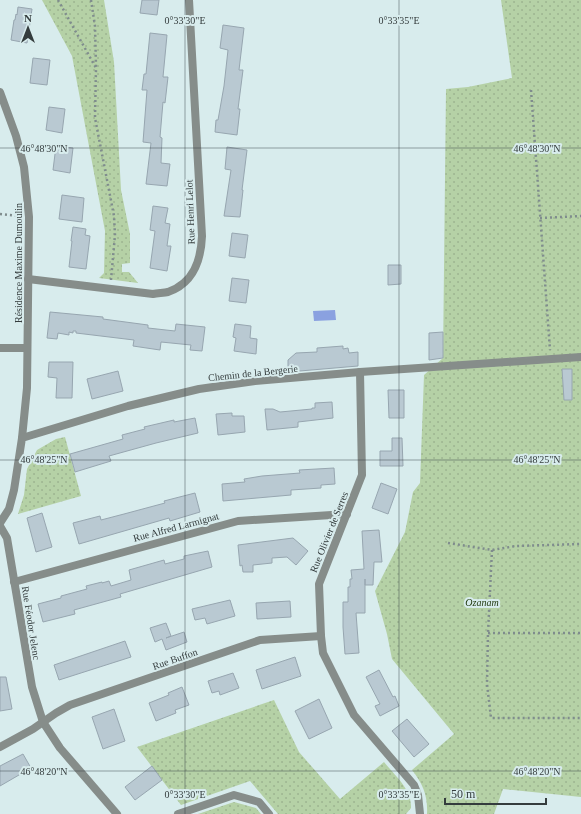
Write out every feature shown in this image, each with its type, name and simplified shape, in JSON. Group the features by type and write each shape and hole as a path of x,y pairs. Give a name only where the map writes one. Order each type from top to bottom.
{"street":[{"name":"Rue Henri Lelot","path":"28,279 153,294 169,292 184,283 196,269 201,254 202,236 189,0"},
{"name":"Résidence Maxime Dumoulin","path":"0,92 16,136 24,167 29,217 27,388 22,438"},
{"path":"0,348 27,348"},
{"name":"Chemin de la Bergerie","path":"22,438 128,406 198,389 255,381 360,372 581,357"},
{"name":"Rue Olivier de Serres","path":"360,372 362,474 319,584 323,653 354,715 414,785 418,795 420,814"},
{"path":"0,523 9,509 14,490 22,438"},
{"name":"Rue Alfred Larmignat","path":"14,582 238,521 347,514"},
{"name":"Rue Féodor Jelenc","path":"0,526 7,538 32,688 43,722 60,748 117,814"},
{"name":"Rue Buffon","path":"43,722 70,705 260,640 321,636"},
{"path":"0,747 43,722"},
{"path":"178,814 234,795 259,802 269,814"}],"path":[{"path":"58,0 96,68"},
{"path":"91,0 95,26 96,118 114,216 115,235 111,289"},
{"path":"530,90 550,359"},
{"path":"0,214 29,217"},
{"path":"540,218 581,216"},
{"path":"448,543 492,550 516,546 581,544"},
{"path":"492,550 487,684 491,718 581,718"},
{"path":"488,633 581,633"}],"green space":[{"path":"42,0 104,0 114,62 121,190 130,234 130,263 122,264 122,272 129,272 138,283 99,278 104,273 105,231 72,56"},
{"name":"Ozanam","path":"501,0 581,0 581,797 503,789 494,814 427,814 427,802 424,790 412,770 454,734 392,659 387,634 375,591 405,532 413,492 420,483 424,375 443,358 446,89 468,87 512,78"},
{"path":"65,437 81,496 18,514 24,495 27,469 37,450 56,439"},
{"path":"274,700 299,752 340,799 384,762 406,789 411,801 411,808 406,814 278,814 250,781 181,805 137,747"},
{"path":"234,802 256,808 261,814 198,814"}],"water":[{"path":"335,310 336,320 314,321 313,311"}],"building":[{"path":"142,0 159,0 157,15 140,13"},
{"path":"18,7 32,9 27,43 11,40 14,20 16,14 17,15"},
{"path":"223,25 244,28 239,70 243,70 238,109 240,109 237,135 215,132 216,120 218,120 224,86 228,50 220,48"},
{"path":"150,33 167,35 163,77 168,77 165,103 163,102 160,137 162,138 161,163 170,164 167,186 146,184 151,143 143,142 147,90 142,90 144,74 146,74"},
{"path":"33,58 50,60 47,85 30,83"},
{"path":"49,107 65,109 62,133 46,130"},
{"path":"56,146 73,148 70,173 53,170"},
{"path":"227,147 247,150 240,217 224,216 231,170 225,169"},
{"path":"62,195 84,198 82,222 59,219"},
{"path":"153,206 168,208 165,223 170,224 167,246 171,246 167,271 150,268 155,231 150,230"},
{"path":"73,227 86,229 85,235 90,236 86,269 69,267"},
{"path":"232,233 248,235 245,258 229,256"},
{"path":"388,265 401,265 401,284 388,285"},
{"path":"232,278 249,280 246,303 229,301"},
{"path":"50,312 103,317 103,319 148,325 148,328 175,331 176,324 205,327 202,351 190,350 191,345 161,342 160,350 133,346 134,340 76,333 76,331 73,331 73,333 69,332 69,335 58,333 57,339 47,338"},
{"path":"235,324 251,326 250,338 257,339 256,354 234,351 236,338 233,337"},
{"path":"443,332 443,358 429,360 429,333"},
{"path":"343,346 343,349 348,348 349,353 358,352 358,366 288,372 288,360 296,353 317,352 317,348"},
{"path":"49,362 73,362 72,398 56,398 57,378 48,377"},
{"path":"562,369 572,369 572,400 564,400"},
{"path":"118,371 123,391 92,399 87,379"},
{"path":"388,390 404,390 404,418 389,418"},
{"path":"332,402 333,418 298,422 298,427 267,430 265,409 273,409 280,412 312,409 315,408 315,403"},
{"path":"232,413 232,416 244,416 245,432 218,435 216,414"},
{"path":"195,418 198,433 109,456 111,461 75,472 70,454 123,439 122,435 145,429 144,427 174,420 174,422"},
{"path":"392,438 402,438 403,466 380,466 380,451 392,451"},
{"path":"334,468 335,484 321,485 321,488 291,490 291,495 223,501 222,484 245,482 244,479 262,476 300,473 299,470"},
{"path":"381,483 397,489 388,514 372,508"},
{"path":"195,493 200,512 170,521 169,518 79,544 73,523 100,516 101,520 165,503 164,501"},
{"path":"42,513 52,547 36,552 27,518"},
{"path":"379,530 382,562 374,562 373,585 365,585 365,613 356,613 359,653 345,654 343,602 348,602 348,587 350,587 350,579 352,579 351,570 364,569 362,531"},
{"path":"293,538 308,551 296,565 287,557 272,558 272,563 253,565 253,572 243,572 242,565 240,566 238,545"},
{"path":"208,551 212,567 120,594 121,597 74,610 75,614 43,622 38,604 87,589 86,586 109,581 111,586 131,580 129,570 164,560 165,564 184,559 184,556"},
{"path":"230,600 235,616 207,624 205,618 195,620 192,609"},
{"path":"290,601 291,617 257,619 256,603"},
{"path":"166,623 171,636 166,638 184,632 187,642 166,650 162,639 155,642 150,628"},
{"path":"125,641 131,657 59,680 54,665"},
{"path":"295,657 301,676 262,689 256,670"},
{"path":"379,670 393,697 395,696 399,706 380,716 375,706 380,704 366,677"},
{"path":"233,673 239,688 220,695 219,691 212,693 208,681"},
{"path":"0,677 6,677 12,709 0,711"},
{"path":"182,687 189,705 175,710 176,713 156,721 149,703 169,695 168,693"},
{"path":"319,699 332,728 309,739 295,711"},
{"path":"114,709 125,741 103,749 92,717"},
{"path":"407,719 429,744 414,757 392,731"},
{"path":"23,754 31,768 0,786 0,766"},
{"path":"152,766 162,780 135,800 125,787"}]}
